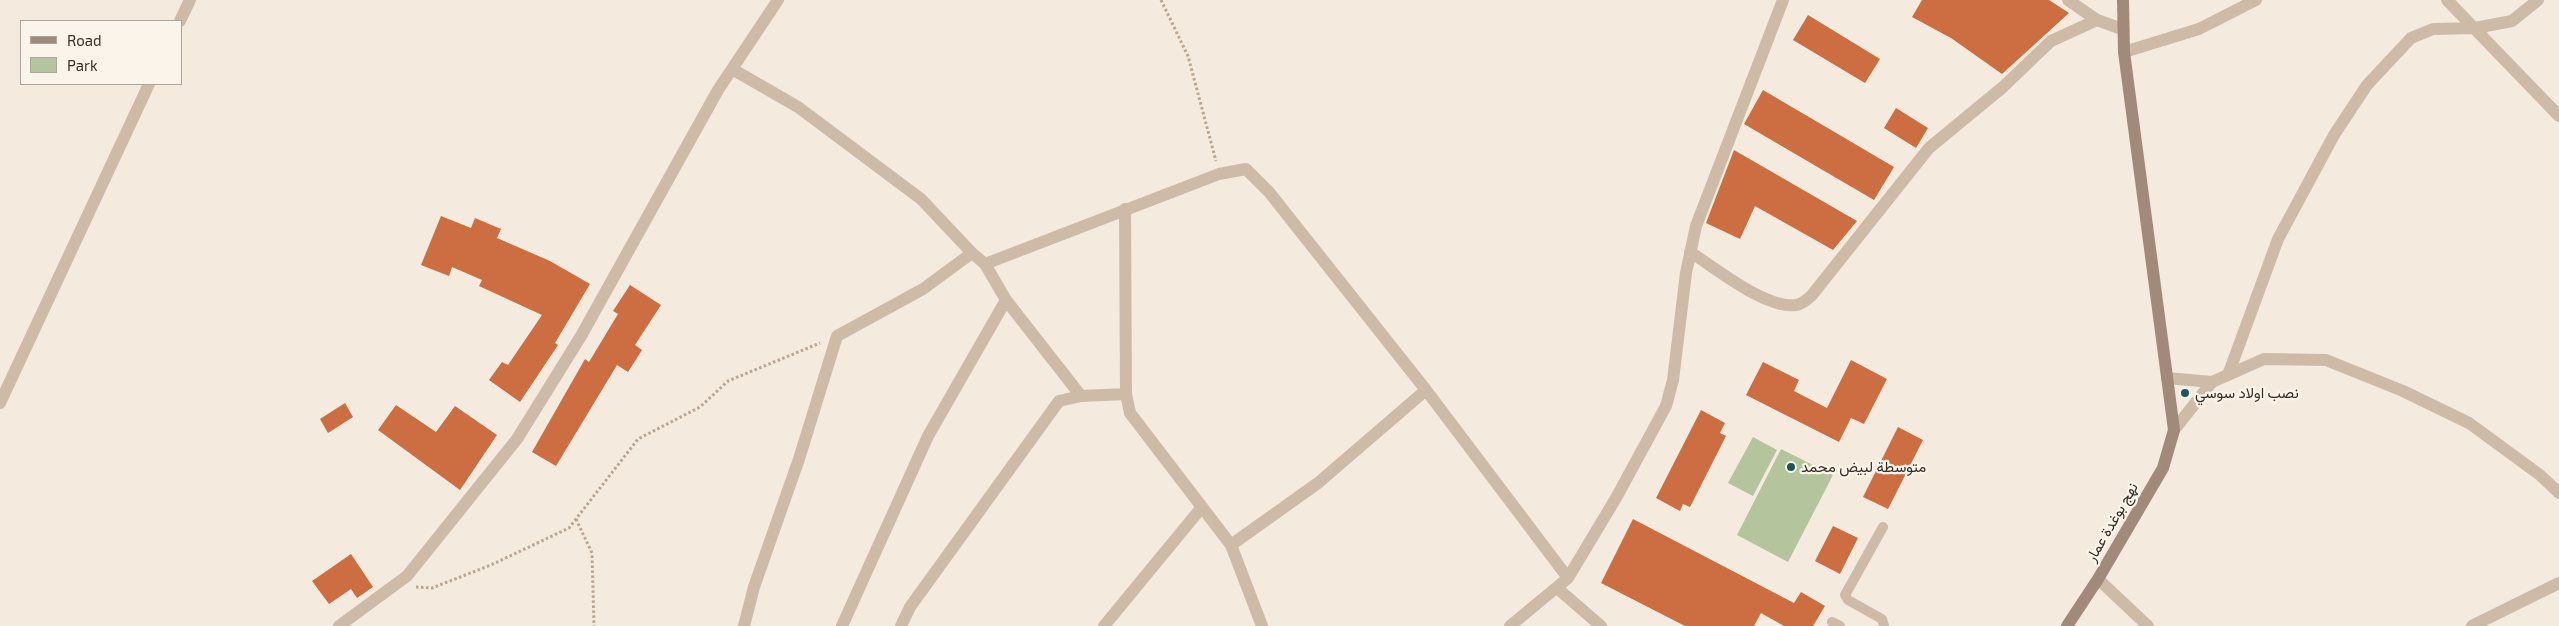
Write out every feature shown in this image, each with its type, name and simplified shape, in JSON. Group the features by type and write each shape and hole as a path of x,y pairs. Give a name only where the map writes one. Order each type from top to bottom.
{"main road":[{"path":"2122,0 2124,52 2174,430"},
{"name":"نهج بوغدة عمار","path":"2067,626 2098,578 2163,468 2174,430"}],"street":[{"path":"180,20 190,0"},
{"path":"339,626 407,576 517,439 580,336 718,90 778,0"},
{"path":"1510,626 1568,578 1616,498 1666,406 1673,380 1690,252 1699,217 1782,0"},
{"path":"2068,0 2097,20 2122,29"},
{"path":"2124,52 2199,29 2256,0"},
{"path":"2447,0 2558,114"},
{"path":"2228,375 2278,239 2334,135 2367,85 2412,38 2433,29 2474,28 2512,21 2530,4 2538,0"},
{"path":"1690,252 1759,296 1785,305 1799,305 1812,295 1929,148 2003,87 2050,41 2097,20"},
{"path":"732,70 798,107 921,199 972,253 985,264 1006,300 1080,396"},
{"path":"0,402 149,85"},
{"path":"985,264 1219,174 1246,169 1270,192 1426,390 1568,578"},
{"path":"1125,209 1126,394 1130,413 1231,545 1262,626"},
{"path":"744,626 754,587 799,459 837,336 924,289 972,253"},
{"path":"842,626 928,436 1006,300"},
{"path":"2174,430 2212,382 2264,359 2326,360 2403,391 2469,422 2540,475 2559,493"},
{"path":"2167,378 2212,382"},
{"path":"1231,545 1318,482 1426,390"},
{"path":"901,626 910,606 1060,401 1080,396 1126,394"},
{"path":"1104,626 1202,507"},
{"path":"2098,578 2148,626"},
{"path":"2472,626 2559,583"},
{"path":"1557,588 1601,626"}],"lane":[{"path":"1883,527 1845,595 1848,600 1882,620 1884,626"}],"path":[{"path":"1160,0 1188,56 1219,174"},
{"path":"394,585 432,588 491,565 569,528 638,439 700,407 728,381 837,336"},
{"path":"576,519 592,553 594,626"}],"green space":[{"path":"1753,437 1777,450 1753,496 1728,483"},
{"path":"1781,449 1833,475 1788,562 1737,535"}],"building":[{"path":"1922,0 2049,0 2069,13 2002,74 1951,38 1912,17"},
{"path":"1808,15 1880,59 1865,83 1793,40"},
{"path":"1763,90 1894,167 1874,200 1744,124"},
{"path":"1896,108 1928,128 1916,148 1884,128"},
{"path":"1734,150 1857,221 1833,250 1755,206 1740,239 1706,223"},
{"path":"441,216 471,228 475,218 501,229 497,238 550,261 590,284 555,343 558,345 520,402 489,380 502,362 508,365 542,315 479,286 482,280 452,267 449,276 421,265"},
{"path":"630,285 661,305 635,345 642,350 628,372 617,365 556,466 532,452 585,359 589,362 618,314 613,311"},
{"path":"1851,360 1887,379 1864,424 1851,418 1839,442 1746,395 1763,362 1799,380 1794,391 1827,408"},
{"path":"345,403 353,417 328,433 320,419"},
{"path":"396,405 436,432 455,406 497,435 460,490 378,430"},
{"path":"1701,410 1725,423 1720,433 1726,436 1690,507 1683,504 1680,511 1656,498"},
{"path":"1898,427 1923,440 1888,509 1863,497"},
{"path":"1633,519 1794,603 1801,592 1825,606 1813,626 1784,626 1761,613 1754,626 1685,626 1601,583"},
{"path":"1833,526 1858,538 1840,574 1815,561"},
{"path":"351,554 373,587 357,598 351,589 329,604 312,581"}],"place":[{"name":"نصب اولاد سوسي","path":"2185,393"},
{"name":"متوسطة لبيض محمد","path":"1791,467"}]}
